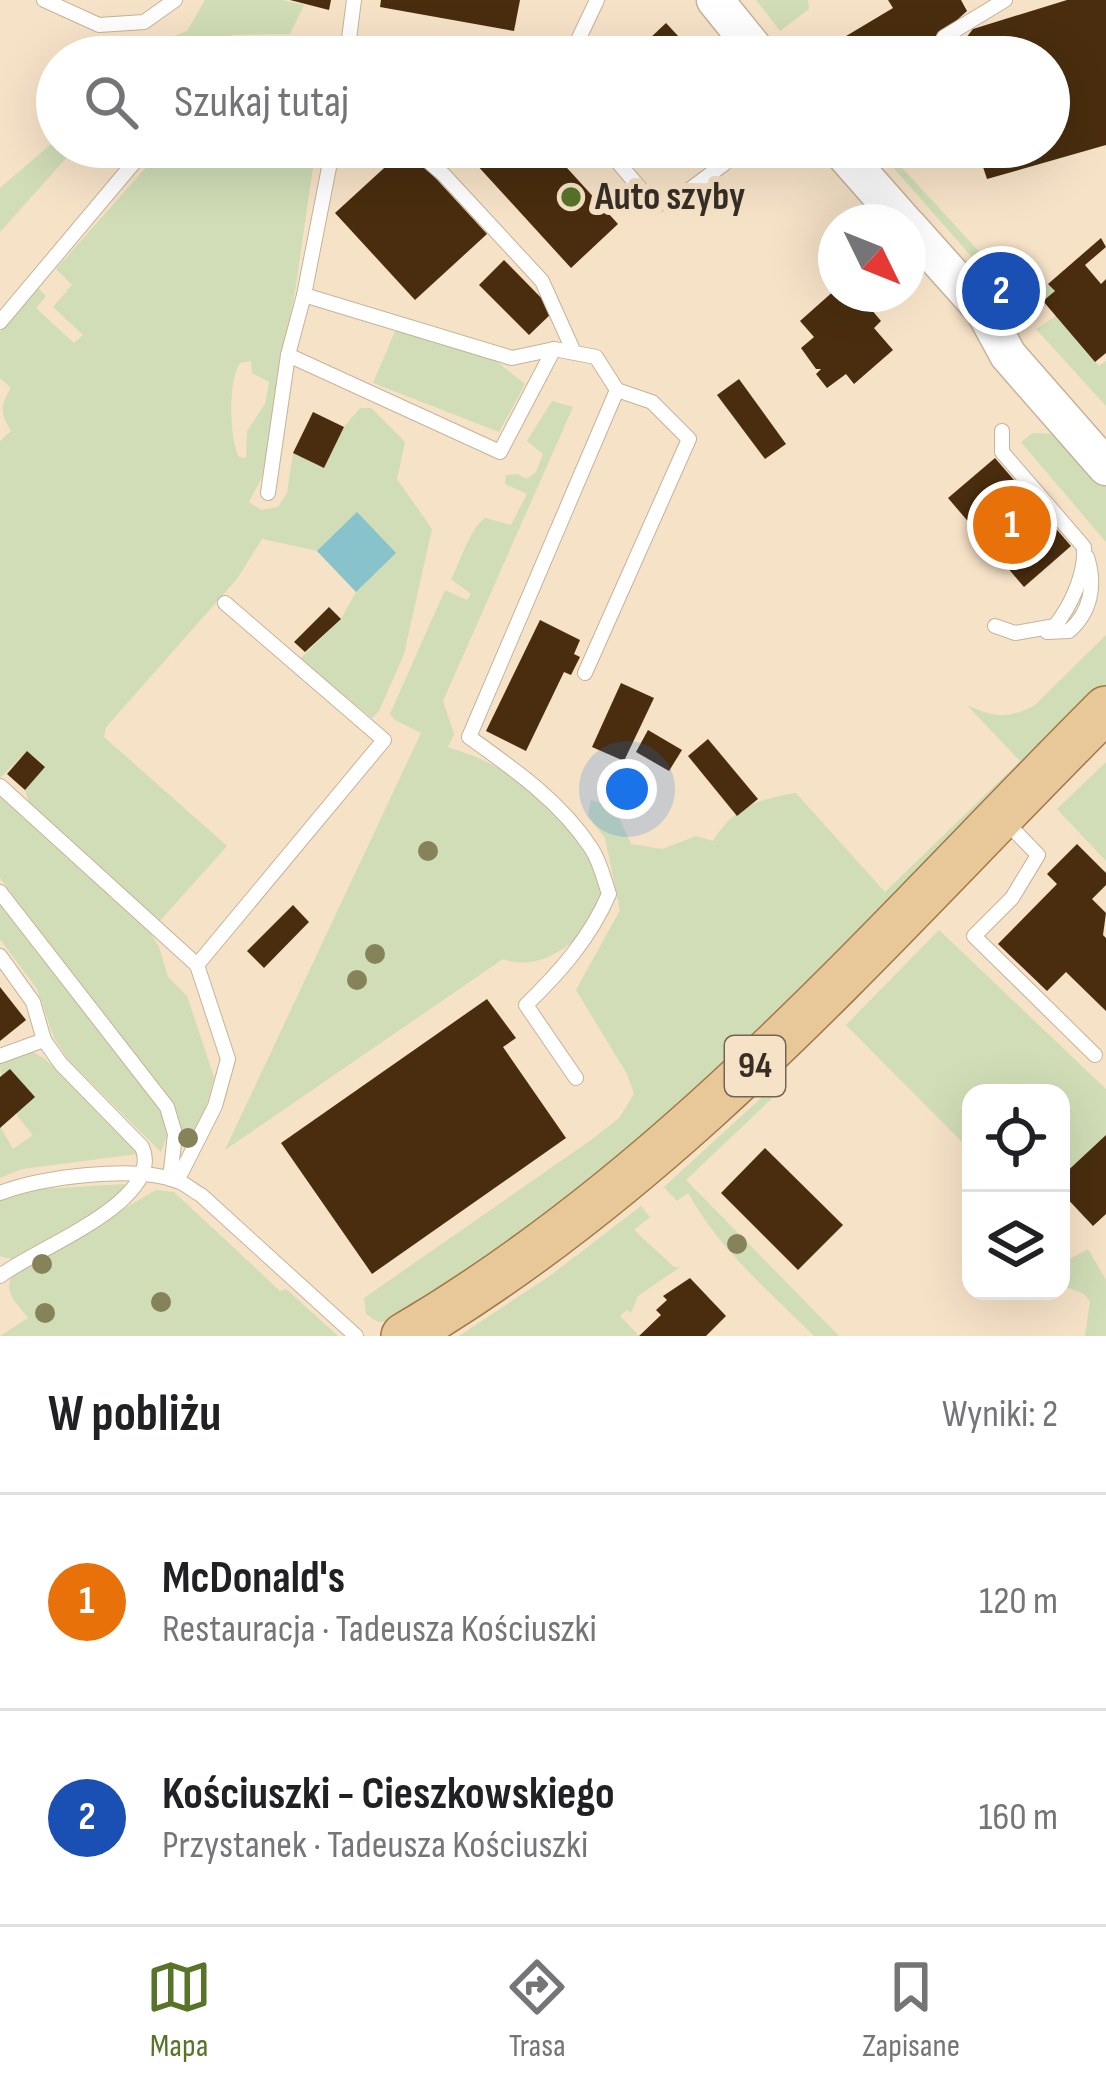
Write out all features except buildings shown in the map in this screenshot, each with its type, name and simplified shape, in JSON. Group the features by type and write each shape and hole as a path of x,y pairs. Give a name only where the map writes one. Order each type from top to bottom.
{"main road":[{"name":"94","path":"404,1336 527,1256 687,1130 772,1050 1106,710"}],"street":[{"path":"715,0 744,36"},
{"path":"857,168 888,204"},
{"path":"926,246 984,311 1023,340 1096,421"},
{"path":"984,311 1007,355 1106,467"}],"lane":[{"path":"44,0 99,25 144,22 175,0"},
{"path":"349,36 354,0"},
{"path":"580,36 597,0"},
{"path":"946,36 1004,0"},
{"path":"0,322 129,168"},
{"path":"268,493 288,355 328,168"},
{"path":"436,168 542,280 574,350"},
{"path":"622,168 655,206 689,190 719,168"},
{"path":"304,295 512,358 554,349 596,357 616,390 652,402 689,439 586,673"},
{"path":"288,355 500,452 554,349"},
{"path":"576,1078 526,1004 556,976 596,924 609,894 593,851 558,809 522,775 469,737 616,390"},
{"path":"995,626 1016,633 1055,626 1070,603 1083,567 1084,547 1002,452 1002,431"},
{"path":"197,965 384,740 225,603"},
{"path":"0,786 197,965 228,1059 215,1106 173,1180"},
{"path":"1000,816 1039,855 1012,898 974,936 1095,1055"},
{"path":"0,892 167,1107 175,1134 173,1180"},
{"path":"0,956 33,1002 44,1040 61,1064 142,1147 146,1161 143,1175 115,1207 0,1276"},
{"path":"0,1056 44,1040"},
{"path":"0,1193 52,1179 143,1175 173,1180 201,1195 356,1336"}],"green space":[{"path":"205,0 283,0 304,5 290,34 174,36 187,31"},
{"path":"756,0 808,0 809,9 780,31"},
{"path":"36,157 36,168 57,168 0,232 0,188"},
{"path":"145,168 313,168 262,477 249,502 261,510 278,507 287,493 293,453 324,468 344,427 360,408 371,408 405,442 397,479 432,529 404,654 372,718 300,659 396,553 318,551 262,539 237,579 106,727 104,737 227,846 159,922 29,803 25,790 45,766 27,751 0,778 0,441 11,431 3,410 11,388 0,378 0,332 38,288 46,296 36,308 74,343 83,335 53,307 72,285 56,269","holes":["251,361 252,373 269,382 265,404 247,431 246,458 239,457 232,424 236,371 240,363"]},
{"path":"894,168 902,168 985,258 1037,278 1055,291 1025,317"},
{"path":"1056,316 1099,366 1106,361 1106,406 1036,329"},
{"path":"396,329 492,358 525,384 499,432 373,383"},
{"path":"552,401 573,407 443,701 454,734 448,747 491,764 523,785 558,816 586,852 601,887 595,913 564,948 535,961 503,959 225,1150 421,733 390,714 445,590 467,600 471,594 451,579 474,530 485,518 511,525 527,494 505,484 506,475 526,479 536,472 543,454 527,441"},
{"path":"1033,433 1056,434 1106,487 1106,542 1021,442"},
{"path":"1106,635 1106,690 837,959 574,1200 392,1321 378,1322 366,1314 364,1298 591,1140 619,1118 634,1094 627,1074 576,990 620,910 605,838 588,816 591,800 615,808 631,844 662,849 696,836 713,841 748,806 796,793 885,892 1020,761 967,705 1002,715 1026,710"},
{"path":"1106,762 1106,861 1057,809"},
{"path":"0,795 146,926 159,947 168,977 187,996 214,1077 200,1129 188,1149 178,1144 176,1109 0,878"},
{"path":"0,900 160,1106 168,1133 161,1152 70,1062 54,1038 37,989 0,939"},
{"path":"939,930 1106,1089 1106,1135 1070,1169 1070,1084 962,1084 962,1142 846,1025"},
{"path":"30,1050 45,1059 137,1154 22,1169 0,1178 0,1126 13,1149 33,1135 9,1101 0,1062"},
{"path":"786,1085 686,1180 839,1336 814,1336 730,1251 688,1193 677,1201 664,1187 772,1088"},
{"path":"125,1184 109,1203 15,1260 0,1256 0,1198 24,1190"},
{"path":"156,1190 174,1192 280,1291 286,1289 338,1336 0,1336 28,1318 10,1291 14,1273"},
{"path":"641,1206 650,1217 634,1230 674,1267 680,1267 638,1296 631,1313 627,1310 620,1316 639,1336 459,1336 551,1275"},
{"path":"1088,1249 1106,1280 1106,1336 1085,1336 1090,1301 1070,1288 1070,1259"}],"water":[{"path":"357,512 396,553 356,592 317,551"}],"place":[{"name":"Auto szyby","path":"571,197"},
{"name":"Kościuszki - Cieszkowskiego","path":"1001,291"},
{"name":"McDonald's","path":"1012,525"}]}
